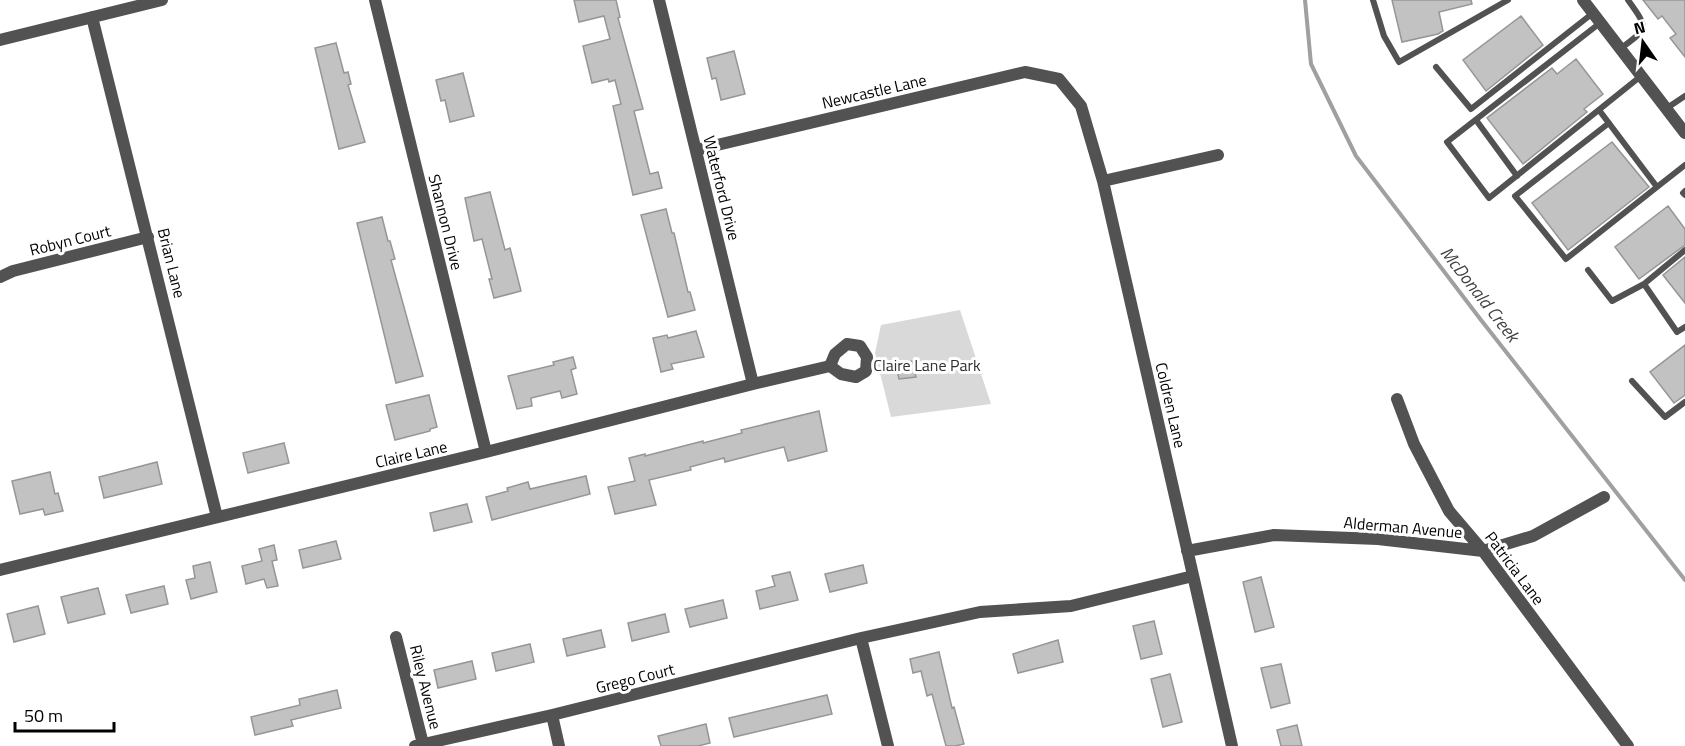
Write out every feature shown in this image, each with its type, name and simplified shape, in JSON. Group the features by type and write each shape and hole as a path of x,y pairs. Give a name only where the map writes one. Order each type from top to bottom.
{"street":[{"path":"0,40 162,0"},
{"name":"Shannon Drive","path":"375,0 486,452"},
{"name":"Waterford Drive","path":"659,0 753,384"},
{"path":"1583,0 1685,133"},
{"name":"Brian Lane","path":"92,17 217,517"},
{"name":"Newcastle Lane","path":"696,150 1025,72 1059,79"},
{"name":"Coldren Lane","path":"1059,79 1081,106 1103,181 1232,746"},
{"path":"1103,181 1218,155"},
{"name":"Robyn Court","path":"0,277 13,271 148,237"},
{"name":"Claire Lane","path":"0,570 830,366"},
{"name":"Patricia Lane","path":"1397,399 1414,444 1449,511 1483,551 1628,746"},
{"name":"Alderman Avenue","path":"1187,551 1274,535 1378,539 1483,551 1533,536 1604,497"},
{"path":"888,746 861,638 980,612 1071,606 1193,576"},
{"name":"Riley Avenue","path":"396,637 419,745"},
{"name":"Grego Court","path":"419,745 552,716 861,638"},
{"path":"552,716 559,746"}],"lane":[{"path":"1373,0 1384,36 1399,62 1508,0"},
{"path":"1620,49 1641,33 1644,27 1642,19 1628,0"},
{"path":"1436,68 1471,109 1597,18"},
{"path":"1597,18 1447,142 1490,198 1641,76"},
{"path":"1666,109 1685,96"},
{"path":"1599,110 1658,186"},
{"path":"1476,120 1517,176"},
{"path":"1609,123 1515,196 1566,259 1685,165"},
{"path":"1588,270 1612,302 1644,284 1685,250"},
{"path":"1644,284 1677,332 1685,327"},
{"path":"1632,381 1665,417 1685,402"}],"green space":[{"name":"Claire Lane Park","path":"960,310 991,404 891,417 875,353 881,325"}],"building":[{"path":"574,0 616,0 620,17 618,18 643,109 634,111 650,174 658,172 662,188 633,195 613,106 621,104 615,80 609,82 608,79 592,83 583,46 610,39 604,16 579,22"},
{"path":"1392,0 1471,0 1472,4 1439,12 1443,31 1438,34 1402,42"},
{"path":"1643,0 1685,0 1685,57 1670,38 1676,34 1662,16 1658,19"},
{"path":"1521,16 1543,45 1486,91 1463,60"},
{"path":"336,43 344,73 348,72 351,84 348,85 365,142 339,149 315,48"},
{"path":"734,51 745,94 721,100 716,78 712,79 707,58"},
{"path":"1576,59 1603,94 1584,109 1587,112 1523,164 1487,118 1552,68 1557,74"},
{"path":"463,73 474,116 450,122 445,100 441,101 436,80"},
{"path":"1612,142 1649,187 1568,250 1532,203"},
{"path":"490,192 505,250 510,248 521,291 494,298 489,279 492,279 482,239 474,241 465,198"},
{"path":"1668,206 1685,229 1685,245 1639,279 1615,247"},
{"path":"666,209 695,310 668,317 641,215"},
{"path":"382,217 395,259 391,260 423,376 396,383 357,223"},
{"path":"1685,257 1685,303 1663,275"},
{"path":"696,331 704,357 671,364 673,369 661,372 653,338 667,335 668,338"},
{"path":"1685,345 1685,395 1674,403 1650,372"},
{"path":"573,357 576,368 571,370 577,394 562,398 560,391 531,398 532,406 517,409 508,376 554,365 553,362"},
{"path":"912,361 916,377 899,379 896,364"},
{"path":"429,395 437,427 395,440 386,405"},
{"path":"819,411 827,451 788,461 784,447 725,462 724,458 690,467 691,470 649,480 656,505 615,514 608,487 635,481 629,458 703,441 703,443 742,433 741,430"},
{"path":"284,443 289,463 248,473 243,453"},
{"path":"157,462 162,484 104,498 99,477"},
{"path":"50,472 55,494 58,493 63,511 45,515 43,509 20,514 12,481"},
{"path":"586,476 590,494 492,520 486,497 528,482 530,489"},
{"path":"467,504 472,522 434,531 430,513"},
{"path":"336,541 341,559 303,568 299,550"},
{"path":"274,545 277,560 272,561 278,586 267,588 264,579 246,584 242,566 262,561 259,549"},
{"path":"210,562 217,592 191,599 186,580 195,578 193,566"},
{"path":"863,565 867,583 830,592 825,574"},
{"path":"790,572 798,600 760,609 756,591 775,586 772,576"},
{"path":"1261,577 1274,627 1255,632 1243,582"},
{"path":"164,586 168,604 131,613 126,595"},
{"path":"98,588 105,614 68,623 61,597"},
{"path":"723,600 727,618 690,627 685,609"},
{"path":"38,606 45,634 14,642 7,614"},
{"path":"665,614 669,632 632,641 628,623"},
{"path":"1154,621 1162,654 1141,659 1133,626"},
{"path":"601,630 605,647 567,656 563,639"},
{"path":"1058,640 1063,662 1018,673 1013,654"},
{"path":"530,644 534,662 496,671 492,653"},
{"path":"939,652 952,708 954,707 964,744 955,746 946,746 932,694 927,696 921,671 913,673 910,659"},
{"path":"472,661 476,679 438,688 434,670"},
{"path":"1281,664 1290,703 1271,708 1261,668"},
{"path":"1170,674 1182,722 1163,727 1151,679"},
{"path":"337,690 341,708 291,720 293,726 255,735 251,717 300,705 299,699"},
{"path":"827,695 832,714 734,737 729,718"},
{"path":"706,724 710,743 698,746 661,746 658,736"},
{"path":"1297,725 1302,746 1281,746 1277,730"}],"waterway":[{"name":"McDonald Creek","path":"1305,0 1311,64 1356,156 1685,580"}]}
